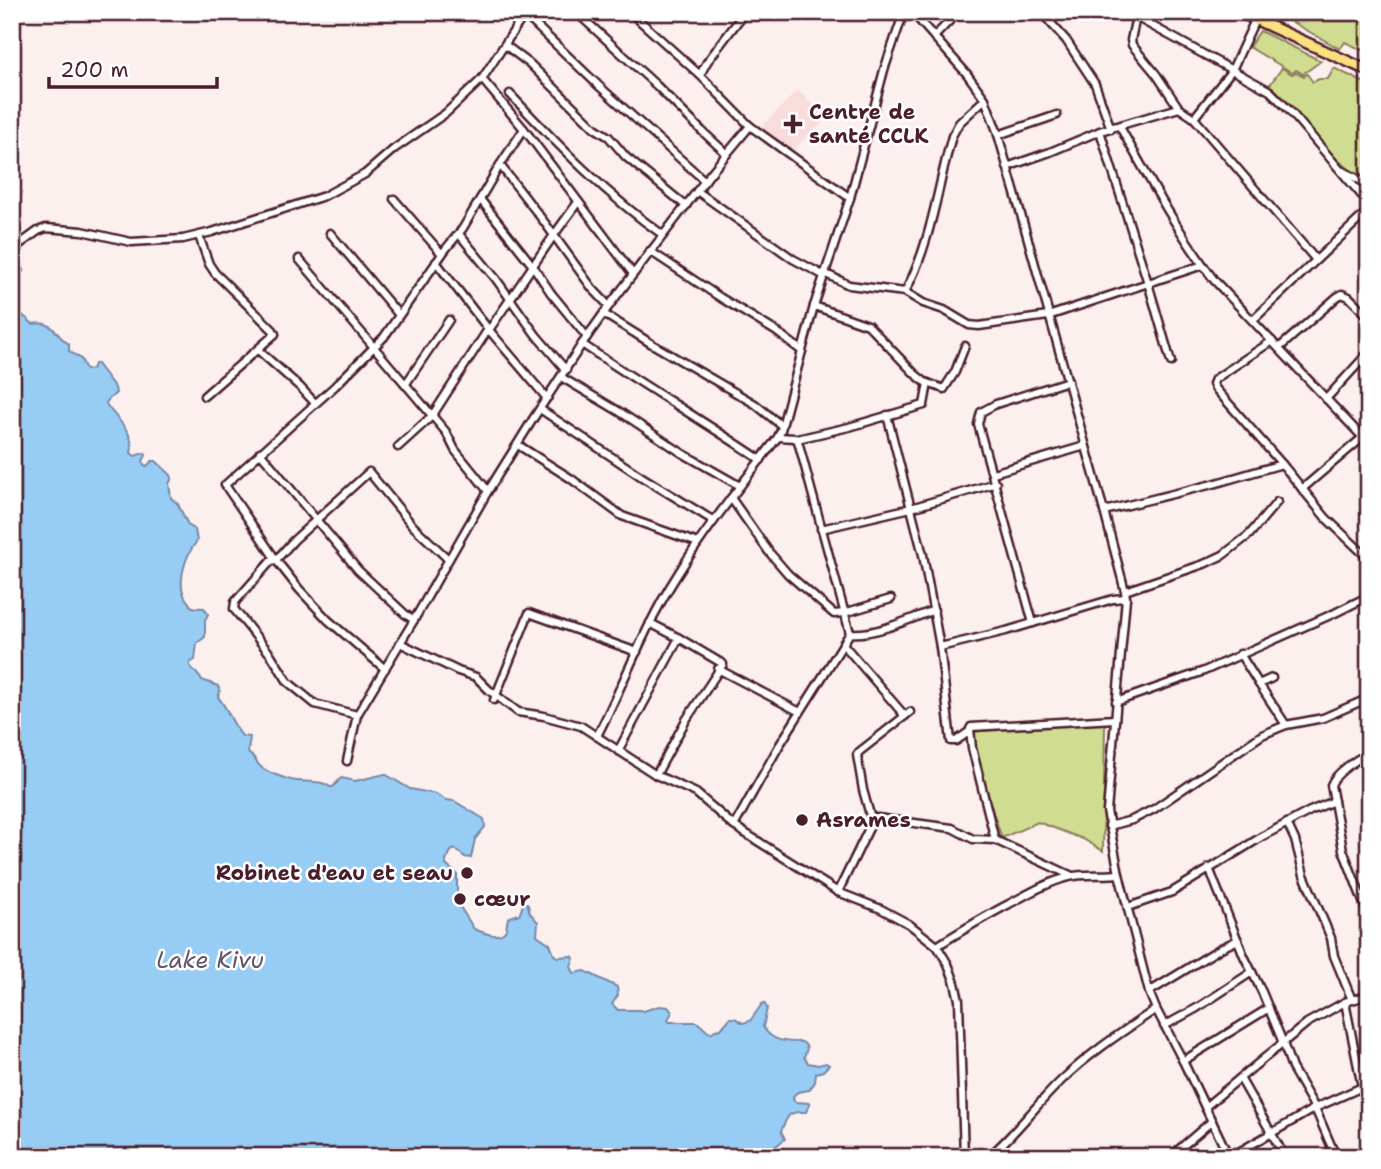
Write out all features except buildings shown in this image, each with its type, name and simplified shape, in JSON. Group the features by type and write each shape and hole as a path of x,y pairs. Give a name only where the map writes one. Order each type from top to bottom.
{"highway":[{"path":"1239,12 1369,71"}],"street":[{"path":"576,12 727,154"},
{"path":"700,75 706,62 745,12"},
{"path":"597,736 650,623 676,576 778,437 823,274 850,198 884,70 904,12"},
{"path":"912,12 967,74 985,99 998,135 1104,511 1125,594 1107,811 1109,826 1149,992 1229,1157 1315,1108 1366,1086 1331,938 1304,875 1295,840 1287,823"},
{"path":"934,37 958,12"},
{"path":"1041,12 1066,40 1095,84 1111,129"},
{"path":"1127,12 1270,91 1369,204"},
{"path":"12,250 46,228 82,231 137,243 199,236 324,196 365,174 394,149 446,113 482,79 525,13 599,86 705,181"},
{"path":"633,13 750,126 850,198"},
{"path":"1136,16 1132,45 1179,108 1194,118 1316,260"},
{"path":"1194,118 1232,70 1255,20"},
{"path":"505,45 530,64 595,128 609,137 626,157 685,206"},
{"path":"482,79 524,129 633,274"},
{"path":"510,94 555,142 612,195 663,235"},
{"path":"905,292 916,272 930,230 952,136 959,123 985,99"},
{"path":"1007,167 1100,131 1179,108"},
{"path":"998,135 1057,115"},
{"path":"347,761 357,715 488,491 540,409 609,306 750,126"},
{"path":"1120,127 1214,280 1366,440 1302,489"},
{"path":"385,669 299,589 225,485 384,337 436,262 459,234 524,129"},
{"path":"1100,131 1149,283 1171,362"},
{"path":"500,165 592,288 609,306"},
{"path":"1338,168 1369,185"},
{"path":"697,191 793,259 823,274 849,285 905,292 974,326 1048,316 1203,265"},
{"path":"394,199 442,254"},
{"path":"480,199 587,337"},
{"path":"398,447 432,416 487,331 578,202"},
{"path":"1252,320 1369,210"},
{"path":"330,233 399,315"},
{"path":"459,234 566,370"},
{"path":"199,236 215,273 273,330 274,336 204,396"},
{"path":"650,251 777,332 802,351"},
{"path":"299,259 446,432 455,450 488,491"},
{"path":"436,262 489,330 548,397"},
{"path":"1279,348 1342,295 1349,297 1369,317"},
{"path":"814,306 867,325 902,362 928,383 944,389 955,372 965,346"},
{"path":"604,314 755,404 782,426"},
{"path":"405,385 449,320"},
{"path":"1272,341 1215,379 1213,384 1228,405 1326,517 1369,559"},
{"path":"582,344 761,460"},
{"path":"258,349 315,403"},
{"path":"1326,399 1369,352"},
{"path":"561,377 740,486"},
{"path":"1033,623 978,424 981,412 996,404 1068,382"},
{"path":"778,437 797,439 924,405 928,383"},
{"path":"540,409 714,521"},
{"path":"887,415 923,555 934,610 951,741 956,741 970,731"},
{"path":"734,826 756,784 850,633 797,439"},
{"path":"518,445 622,516 698,543"},
{"path":"993,472 1085,446"},
{"path":"260,452 363,576 414,620"},
{"path":"1104,511 1282,464"},
{"path":"357,715 315,704 288,682 271,655 234,609 235,602 271,561 276,560 368,472 413,526 448,559"},
{"path":"821,529 911,508 996,483"},
{"path":"731,498 788,574 835,614 891,599"},
{"path":"940,647 1006,631 1113,599 1204,564 1223,555 1249,535 1276,502"},
{"path":"1116,702 1204,671 1369,596"},
{"path":"850,633 891,626 934,610"},
{"path":"495,697 529,613 637,652"},
{"path":"650,623 723,664 686,720 656,775"},
{"path":"618,751 679,638"},
{"path":"400,643 476,677 495,697 518,712 580,726 656,775 696,793 734,826 838,892 895,916 937,946 948,964 958,1000 964,1157"},
{"path":"843,644 907,714 857,755 872,822"},
{"path":"1240,654 1286,725"},
{"path":"718,669 800,712"},
{"path":"1259,684 1272,678"},
{"path":"1109,826 1132,820 1154,809 1262,735 1286,725 1323,718 1369,698"},
{"path":"995,840 972,748 970,727 1115,719"},
{"path":"1369,753 1333,780 1331,785 1343,850 1365,898 1369,917"},
{"path":"1128,907 1187,884 1209,868 1287,823 1334,801"},
{"path":"838,892 872,822 877,818 952,828 973,839 995,840 1072,876"},
{"path":"1209,868 1292,1068 1315,1108 1336,1157"},
{"path":"937,946 1023,897 1072,876 1119,874"},
{"path":"1149,992 1238,940"},
{"path":"1164,1026 1252,972"},
{"path":"1205,1107 1317,1016 1348,1001 1369,995"},
{"path":"1183,1061 1269,1008"},
{"path":"988,1157 1071,1072 1115,1037 1156,1010"},
{"path":"1240,1078 1285,1157"},
{"path":"1170,1157 1212,1121"}],"shaded area":[{"name":"Centre de santé CCLK","path":"798,90 827,119 802,141 792,154 759,129"}],"green space":[{"path":"1283,12 1354,12 1369,21 1369,53 1345,42 1340,49 1283,17"},
{"path":"1260,31 1321,61 1303,74 1296,70 1293,73 1249,47"},
{"path":"1282,68 1292,74 1307,74 1313,82 1328,79 1334,68 1369,85 1369,181 1329,153 1289,105 1269,86"},
{"path":"1105,723 1103,851 1083,839 1038,822 1002,838 987,795 972,732"}],"water":[{"name":"Lake Kivu","path":"12,260 20,263 24,270 17,280 21,288 18,295 20,313 33,324 46,324 54,329 69,344 69,351 81,359 86,370 97,364 115,388 116,393 106,404 128,433 131,453 135,456 144,453 144,465 156,461 171,475 171,498 178,504 188,525 195,530 197,541 185,563 182,589 191,606 204,608 208,614 205,620 205,637 197,643 195,660 190,666 202,680 218,686 218,697 235,727 242,736 250,737 249,754 274,775 291,780 322,783 330,787 342,778 355,781 385,774 410,789 454,801 484,819 485,827 475,839 471,858 455,849 446,861 446,865 457,874 457,902 474,929 491,935 504,933 508,918 519,914 526,903 538,922 537,935 550,944 554,955 572,956 574,958 571,967 574,973 585,971 617,987 618,995 612,1004 618,1010 644,1011 659,1006 668,1007 672,1012 669,1022 697,1022 711,1033 721,1029 730,1018 743,1023 750,1021 764,1003 767,1008 763,1027 771,1036 790,1042 802,1042 807,1049 804,1057 808,1063 829,1065 816,1073 815,1082 809,1090 794,1095 795,1102 810,1103 806,1112 789,1115 781,1131 785,1139 768,1152 766,1157 12,1157"}],"place":[{"name":"Centre de santé CCLK","path":"793,124"},
{"name":"Asrames","path":"802,820"},
{"name":"Robinet d'eau et seau","path":"467,873"},
{"name":"cœur","path":"460,899"}]}
